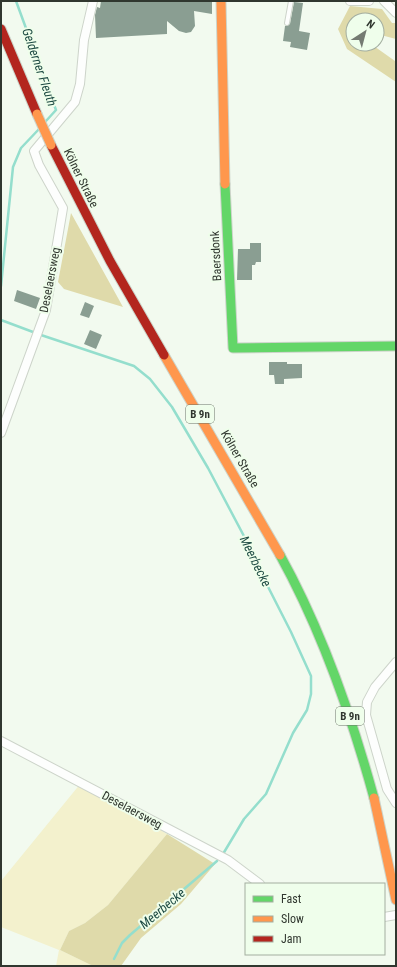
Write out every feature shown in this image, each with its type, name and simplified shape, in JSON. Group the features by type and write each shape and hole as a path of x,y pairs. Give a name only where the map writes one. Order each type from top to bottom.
{"main road":[{"name":"Baersdonk","path":"221,1 226,221 233,348 396,346"},
{"name":"Kölner Straße","path":"1,29 37,114 96,236 247,496 295,582 317,629 341,688 360,745 378,810 396,900"}],"street":[{"name":"Deselaersweg","path":"1,433 46,310 63,208 39,165 34,151 75,102 80,84 84,40 93,1"},
{"path":"350,1 369,1"},
{"path":"384,1 396,13"},
{"path":"396,662 375,688 367,702 366,715 387,789 396,804"},
{"name":"Deselaersweg","path":"1,741 228,860 259,883"},
{"path":"385,917 396,915"}],"lane":[{"path":"287,23 291,1"}],"shaded area":[{"path":"350,6 382,9 384,12 347,12"},
{"path":"385,13 392,23 396,23 396,39 385,36"},
{"path":"345,16 345,45 338,29"},
{"path":"351,52 382,52 395,61 396,82"},
{"path":"71,213 123,307 64,289 58,282"},
{"path":"81,783 167,834 108,905 85,923 69,931 60,950 93,966 56,966 59,950 1,927 1,881"},
{"path":"167,834 215,864 181,904 141,938 121,966 93,966 60,950 69,931 85,923 108,905"}],"building":[{"path":"101,1 212,1 212,14 194,11 195,26 191,32 186,33 179,31 167,21 167,34 96,38 95,15 97,7 100,8"},
{"path":"294,2 303,3 299,31 310,33 307,50 290,47 291,42 283,41 285,26 290,24"},
{"path":"250,243 261,243 261,262 256,262 255,265 252,265 252,280 237,280 238,249 250,249"},
{"path":"17,290 40,298 36,309 14,301"},
{"path":"85,302 94,306 89,318 80,315"},
{"path":"90,330 102,335 96,349 84,344"},
{"path":"269,362 302,364 302,378 284,379 284,384 275,384 274,375 269,375"}],"waterway":[{"name":"Gelderner Fleuth","path":"16,1 56,110 46,121"},
{"name":"Gelderner Fleuth","path":"1,286 13,167 21,148 40,128"},
{"name":"Meerbecke","path":"1,320 33,332"},
{"name":"Meerbecke","path":"41,335 134,366 150,379 172,407 208,468 255,557 261,573 291,632 311,676 311,694 307,710 293,733 266,794 244,819 223,854"},
{"name":"Meerbecke","path":"114,959 122,943 130,935 217,861"}],"traffic: fast":[{"path":"225,184 233,348 396,346"},
{"path":"280,555 309,613 334,674 356,735 374,798"}],"traffic: slow":[{"path":"221,1 225,184"},
{"path":"37,114 51,145"},
{"path":"164,355 280,555"},
{"path":"374,798 396,900"}],"traffic: jam":[{"path":"1,29 37,114"},
{"path":"51,145 110,261 164,355"}]}
